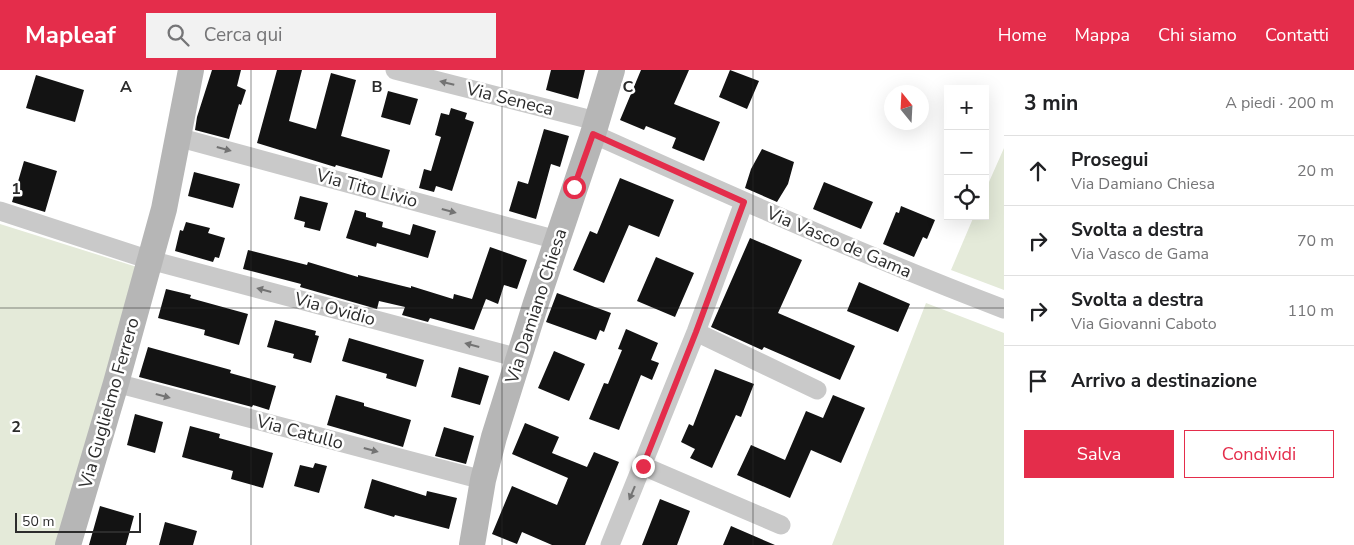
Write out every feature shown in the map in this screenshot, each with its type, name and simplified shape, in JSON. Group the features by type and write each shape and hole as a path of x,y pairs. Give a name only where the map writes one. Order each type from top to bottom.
{"street":[{"name":"Via Guglielmo Ferrero","path":"68,545 116,383 164,209 191,70"},
{"name":"Via Seneca","path":"395,70 595,127"},
{"name":"Via Damiano Chiesa","path":"472,545 483,480 494,437 612,70"},
{"name":"Via Vasco de Gama","path":"595,127 744,202 1004,309"},
{"name":"Via Tito Livio","path":"177,137 556,240"},
{"path":"610,545 696,332 744,202"},
{"path":"0,211 150,260"},
{"name":"Via Ovidio","path":"150,260 519,358"},
{"path":"696,332 817,390"},
{"name":"Via Catullo","path":"116,383 483,480"},
{"path":"643,466 781,525"}],"green space":[{"path":"1004,148 1004,290 951,270 972,220 989,220 989,182"},
{"path":"0,224 137,267 62,545 0,545"},
{"path":"926,303 1004,333 1004,545 832,545"}],"building":[{"path":"212,70 241,70 237,86 246,90 241,105 239,104 229,139 195,130 197,117"},
{"path":"277,70 302,70 289,121 316,129 331,73 356,80 341,136 390,150 382,178 336,165 335,167 257,143"},
{"path":"551,70 585,70 578,99 546,90"},
{"path":"641,70 689,70 674,104 720,122 704,161 672,148 676,138 646,126 644,130 620,120"},
{"path":"730,70 759,81 747,109 719,97"},
{"path":"36,75 84,90 75,122 26,108"},
{"path":"388,91 418,99 410,125 381,117"},
{"path":"451,108 467,113 465,119 474,122 452,191 436,186 434,192 419,188 424,169 431,171 441,137 435,135 441,113 449,115"},
{"path":"544,129 569,136 560,167 551,164 536,219 509,211 518,181 528,184"},
{"path":"762,149 794,162 788,184 777,202 745,188 751,169"},
{"path":"24,161 57,171 45,212 12,202"},
{"path":"194,172 240,184 233,208 188,196"},
{"path":"620,178 674,200 659,237 629,225 604,283 573,270 590,231 597,234"},
{"path":"824,182 873,202 861,229 813,209"},
{"path":"300,196 328,203 320,231 304,227 305,222 294,219"},
{"path":"901,206 935,220 927,239 923,237 914,257 883,244 896,212 899,213"},
{"path":"355,210 366,213 366,217 383,222 382,227 410,235 413,224 436,231 428,258 377,243 376,247 346,238"},
{"path":"186,222 210,228 208,233 225,238 219,258 215,257 213,262 175,251 180,230 183,231"},
{"path":"750,238 802,260 778,313 855,346 840,380 764,347 762,350 711,327"},
{"path":"490,247 527,260 517,289 504,285 498,304 486,299 474,330 430,318 428,322 402,315 405,307 379,301 377,309 300,287 301,284 243,269 248,250 307,265 308,262 358,277 358,275 411,288 411,286 453,299 454,294 472,299"},
{"path":"656,257 694,273 675,317 637,301"},
{"path":"859,282 910,304 898,332 847,311"},
{"path":"166,289 191,295 190,298 248,314 239,345 204,335 205,330 158,318"},
{"path":"557,293 611,313 604,332 600,330 596,340 546,322"},
{"path":"275,320 316,331 315,335 319,336 311,363 293,358 294,354 267,347"},
{"path":"626,329 658,343 651,360 659,363 652,380 641,375 619,430 589,419 604,383 608,384 622,350 618,349"},
{"path":"349,338 424,360 416,387 386,378 387,374 342,361"},
{"path":"148,347 231,370 230,373 276,386 269,410 139,377"},
{"path":"554,351 585,364 569,401 538,388"},
{"path":"459,367 489,376 480,405 451,397"},
{"path":"715,369 754,384 741,417 736,415 712,468 690,458 695,449 681,442 689,424 693,426"},
{"path":"336,395 364,403 364,406 411,420 403,447 327,425"},
{"path":"833,395 865,408 841,463 811,450 790,498 737,475 751,445 785,460 806,411 823,418"},
{"path":"135,414 163,422 155,453 127,445"},
{"path":"525,423 559,437 552,453 587,467 594,452 619,462 585,545 552,545 522,532 517,544 492,534 512,486 557,505 568,478 512,454"},
{"path":"190,426 220,434 219,438 273,453 263,488 231,479 233,471 182,457"},
{"path":"444,427 474,436 466,464 435,456"},
{"path":"315,463 327,466 319,493 294,486 300,465 313,468"},
{"path":"372,479 426,496 427,491 457,498 449,529 395,515 394,517 364,508"},
{"path":"660,499 690,511 677,545 642,545"},
{"path":"100,506 134,516 126,545 89,545"},
{"path":"165,522 197,531 193,545 159,545"},
{"path":"731,526 775,545 723,545"}],"route":[{"path":"574,187 593,134 744,202 696,332 643,466"}]}
